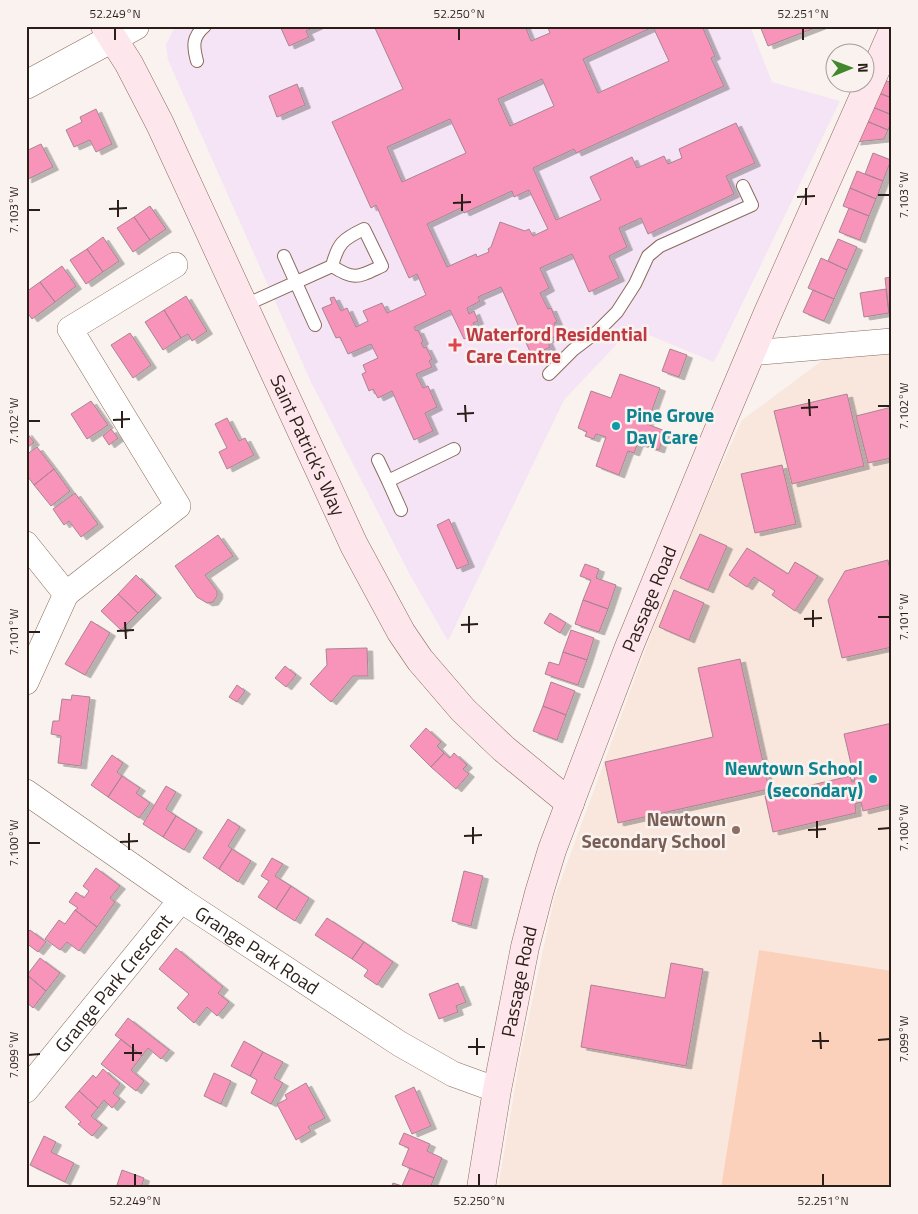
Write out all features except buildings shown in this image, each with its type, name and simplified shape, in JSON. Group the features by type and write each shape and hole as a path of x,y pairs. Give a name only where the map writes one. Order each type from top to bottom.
{"main road":[{"name":"Saint Patrick's Way","path":"118,30 354,545 385,604 411,648 462,710 504,749 570,803"},
{"name":"Passage Road","path":"480,1188 518,980 539,893 552,850 629,647 750,353 889,47"}],"street":[{"path":"26,86 118,30"},
{"path":"26,682 66,594 178,506 70,329 176,265"},
{"path":"750,353 892,341"},
{"path":"26,544 66,594"},
{"name":"Grange Park Road","path":"26,792 181,900 430,1062 453,1074 497,1090"},
{"name":"Grange Park Crescent","path":"26,1090 181,900"}],"lane":[{"path":"197,61 193,43 196,36 205,26"},
{"path":"548,374 616,312 635,284 648,256 660,246 752,205 743,186"},
{"path":"284,256 315,324"},
{"path":"243,306 332,266"},
{"path":"388,481 454,449"},
{"path":"378,460 401,510"}],"shaded area":[{"name":"Waterford Residential Care Centre","path":"175,26 750,26 772,82 840,101 714,362 632,328 564,400 448,641 410,575 311,382 168,60 166,45"},
{"name":"Newtown Secondary School","path":"892,351 892,1188 498,1188 520,1058 554,899 676,566 742,420 827,357"},
{"path":"759,950 892,971 892,1188 721,1188"}],"place":[{"name":"Waterford Residential Care Centre","path":"455,345"},
{"name":"Pine Grove Day Care","path":"616,426"},
{"name":"Newtown School (secondary)","path":"873,779"},
{"name":"Newtown Secondary School","path":"736,830"}]}
